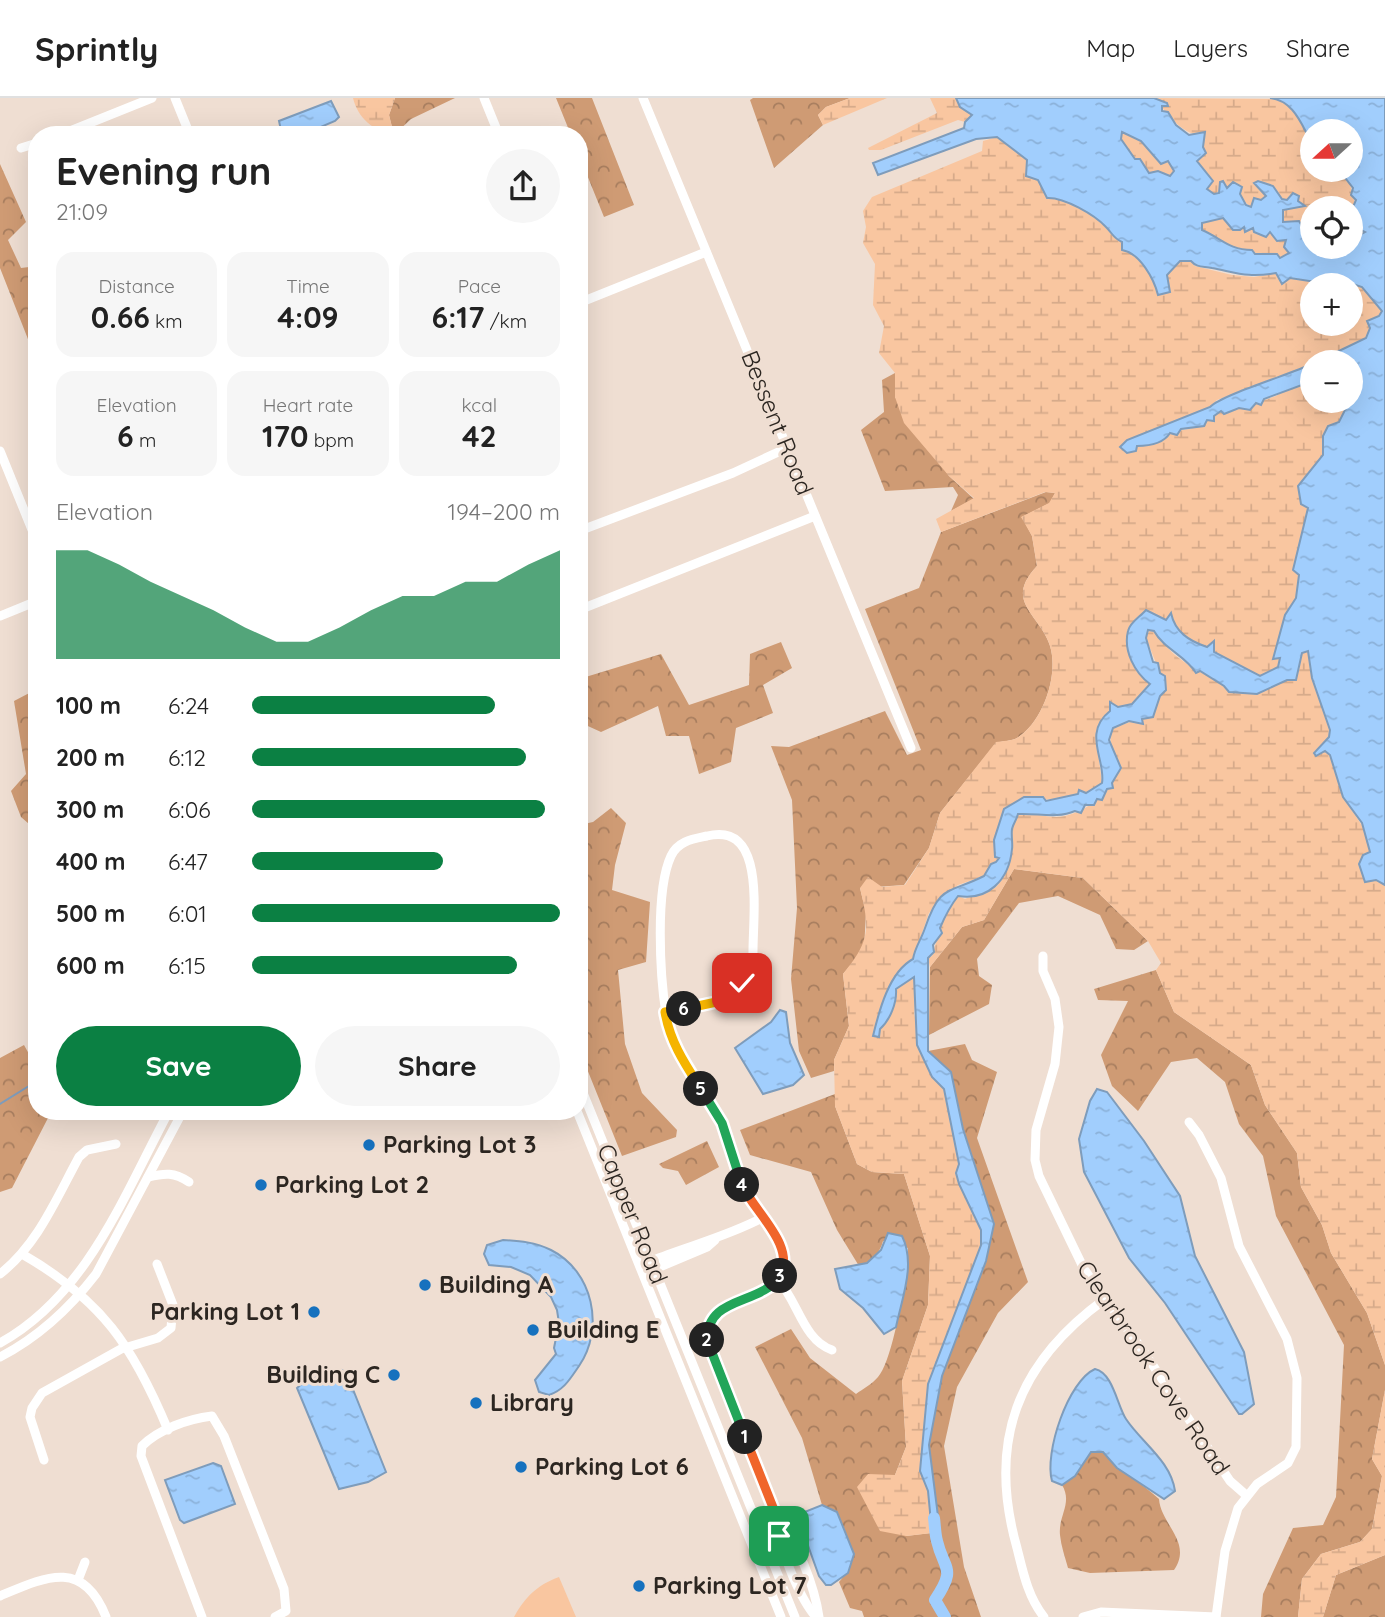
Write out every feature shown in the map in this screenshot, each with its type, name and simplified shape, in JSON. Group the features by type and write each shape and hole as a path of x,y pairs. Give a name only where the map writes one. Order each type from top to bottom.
{"street":[{"path":"82,126 152,98"},
{"path":"175,98 186,126"},
{"path":"484,98 495,126"},
{"name":"Bessent Road","path":"643,98 911,748"},
{"path":"21,148 28,146"},
{"path":"588,299 706,252"},
{"path":"588,528 733,473 787,448"},
{"path":"0,451 28,520"},
{"path":"588,606 815,516"},
{"path":"0,616 28,605"},
{"path":"665,1012 721,1001 742,983 750,967 753,956 751,862 744,846 727,834 717,833 687,840 670,857 662,916 665,1012 674,1046 722,1123 740,1180 784,1252 783,1271 778,1280 763,1291 715,1313 707,1328 706,1338 776,1515 789,1531 815,1598 817,1617"},
{"name":"Clearbrook Cove Road","path":"1043,956 1043,971 1058,1013 1059,1040 1036,1130 1035,1160 1045,1193 1066,1227 1084,1269 1230,1481 1246,1495"},
{"name":"Capper Road","path":"588,1105 795,1617"},
{"path":"0,1343 38,1317 71,1286 93,1253 164,1120"},
{"path":"0,1357 39,1334 80,1294 96,1274 178,1120"},
{"name":"Capper Road","path":"581,1120 782,1617"},
{"path":"1083,1617 1101,1612 1216,1617 1225,1551 1246,1495 1257,1484 1281,1469 1293,1455 1297,1438 1295,1366 1283,1330 1239,1245 1220,1178 1189,1122"},
{"path":"0,1274 22,1254 45,1221 79,1157 87,1150 116,1144"},
{"path":"148,1177 166,1173 178,1175 189,1182"},
{"path":"653,1265 707,1247 716,1239 762,1218"},
{"path":"22,1254 71,1286 129,1347 142,1368 168,1430"},
{"path":"44,1460 30,1417 37,1399 50,1388 129,1347 166,1334 173,1321 173,1305 157,1264"},
{"path":"778,1280 790,1293 810,1334 820,1346 832,1350"},
{"path":"1044,1617 1027,1586 1009,1521 1004,1476 1009,1433 1024,1387 1038,1363 1063,1333 1105,1299"},
{"path":"202,1617 143,1465 142,1446 168,1430 212,1416 284,1589 286,1611 275,1617"},
{"path":"78,1580 85,1562"},
{"path":"0,1596 43,1578 67,1576 78,1580 96,1596 106,1617"}],"green space":[{"path":"353,98 395,98 389,115 392,126 374,126 355,105"},
{"path":"395,98 455,98 411,119 404,126 392,126 389,115"},
{"path":"556,98 592,98 634,205 604,217 588,177 588,126 567,126"},
{"path":"850,98 826,107 818,115 823,125 774,168 750,100"},
{"path":"850,98 887,98 823,125 818,115 826,107"},
{"path":"930,98 956,98 960,107 972,115 965,122 958,120 881,150 869,150 868,148 937,113"},
{"path":"1154,98 1280,99 1300,120 1300,182 1350,182 1353,196 1300,196 1300,205 1290,195 1287,200 1281,199 1267,184 1255,183 1266,196 1251,207 1225,185 1214,195 1206,189 1212,181 1197,161 1204,137 1187,131"},
{"path":"1122,132 1141,141 1161,164 1168,161 1175,171 1170,176 1158,171 1149,173 1135,160 1121,139"},
{"path":"997,137 1027,160 1026,176 1038,180 1047,197 1070,203 1087,212 1123,242 1122,250 1135,256 1145,268 1158,295 1167,275 1180,261 1191,261 1195,266 1232,275 1254,277 1276,273 1300,278 1300,336 1363,336 1363,288 1382,311 1366,338 1341,350 1300,350 1300,370 1217,400 1210,407 1127,440 1137,446 1148,446 1170,432 1190,429 1221,411 1224,414 1276,396 1300,383 1300,413 1344,413 1323,436 1323,454 1302,484 1308,508 1293,570 1299,575 1296,598 1285,615 1274,659 1280,658 1278,667 1260,676 1209,651 1163,620 1141,617 1136,620 1130,637 1129,653 1139,673 1151,684 1132,704 1118,707 1110,702 1110,711 1096,736 1102,783 1079,795 1029,801 1004,809 996,842 999,858 996,863 984,876 958,885 929,913 913,959 898,972 882,1004 873,1036 883,1021 894,994 905,980 914,976 914,1014 932,1077 944,1088 959,1164 956,1173 959,1184 981,1230 981,1245 928,1384 920,1471 928,1491 932,1533 906,1536 880,1531 857,1487 868,1474 895,1475 906,1447 902,1381 928,1305 930,1256 904,1174 872,1172 857,1164 835,1106 834,1060 849,1026 843,974 863,943 866,925 860,888 868,877 882,887 905,885 929,848 940,813 996,742 1017,738 1026,731 1047,697 1052,658 1045,635 1024,599 1023,589 1027,578 1037,566 1032,536 1021,517 1049,503 1055,493 1045,492 941,532 936,519 974,498 949,476 904,423 895,397 895,373 879,353 884,326 873,305 875,264 863,243 866,227 863,211 872,197 982,151 983,141"},
{"path":"0,164 26,222 8,240 21,268 28,267 28,339 0,268"},
{"path":"1300,206 1300,227 1283,222 1283,210"},
{"path":"1223,218 1253,228 1254,232 1270,232 1287,240 1289,253 1280,258 1277,254 1238,250 1202,230 1202,223"},
{"path":"895,373 895,397 949,476 974,499 951,511 958,495 953,487 885,491 861,430 884,412 882,380"},
{"path":"1046,492 1055,493 1050,503 1022,517 1032,536 1037,566 1027,578 1023,589 1024,599 1045,635 1052,658 1047,697 1026,731 1015,739 996,743 940,813 929,848 904,885 860,888 866,913 864,949 843,974 849,1026 834,1060 834,1071 811,1078 799,1051 791,979 797,908 792,800 771,746 789,747 885,711 907,755 921,750 865,609 919,588 941,532"},
{"path":"1150,629 1189,665 1236,686 1253,688 1284,681 1299,671 1302,653 1308,651 1312,678 1330,730 1329,737 1314,752 1325,751 1330,754 1343,797 1367,833 1370,852 1365,882 1376,880 1385,885 1385,1365 1367,1313 1331,1253 1322,1225 1301,1187 1297,1153 1265,1105 1251,1065 1174,1012 1156,970 1161,963 1148,941 1083,878 1014,869 984,920 962,927 930,967 928,958 932,956 944,916 958,896 965,899 996,887 1001,881 1007,867 1012,829 1018,814 1066,816 1087,807 1112,784 1117,765 1111,742 1113,728 1153,714 1160,696 1160,673 1146,638"},
{"path":"781,642 792,668 763,685 773,713 736,728 731,762 699,774 689,736 666,736 658,706 601,732 588,726 588,676 661,654 689,705 749,685 750,654"},
{"path":"28,694 28,823 21,817 11,791 26,774 14,701"},
{"path":"611,808 626,823 615,865 612,890 650,902 646,962 618,970 625,1044 642,1093 677,1130 676,1137 622,1156 588,1071 588,823"},
{"path":"1014,869 1083,878 1148,941 1134,950 1116,949 1100,915 1058,896 1019,903 977,959 979,976 992,985 989,1004 929,1035 930,967 962,927 984,920"},
{"path":"1156,970 1174,1012 1251,1065 1265,1105 1297,1153 1301,1187 1322,1225 1331,1253 1367,1313 1385,1365 1385,1390 1372,1459 1382,1476 1372,1529 1360,1542 1321,1554 1302,1579 1298,1617 1261,1617 1263,1594 1293,1528 1323,1525 1336,1497 1344,1345 1276,1216 1263,1156 1239,1124 1225,1082 1197,1058 1171,1062 1138,1111 1112,1086 1101,1055 1128,1001 1098,1000 1094,989"},
{"path":"965,1044 972,1060 997,1072 977,1138 1028,1282 998,1313 957,1387 944,1446 964,1567 981,1617 864,1617 862,1611 850,1608 839,1582 850,1565 851,1557 845,1531 837,1512 822,1505 802,1438 755,1347 791,1329 810,1358 856,1394 878,1377 884,1368 902,1295 908,1248 883,1241 874,1257 859,1266 837,1230 811,1172 750,1155 740,1130 835,1094 835,1106 857,1164 872,1172 904,1174 930,1256 928,1305 902,1381 906,1447 895,1475 906,1536 939,1532 929,1445 942,1376 986,1261 994,1224 963,1129 951,1072 928,1051"},
{"path":"24,1045 28,1052 28,1120 47,1120 12,1188 0,1192 0,1058"},
{"path":"707,1141 719,1167 686,1185 678,1171 663,1168 659,1164"},
{"path":"1385,1390 1385,1555 1336,1575 1323,1617 1298,1617 1302,1579 1321,1554 1360,1542 1372,1529 1382,1476 1372,1459"},
{"path":"1091,1452 1103,1452 1159,1499 1180,1551 1174,1570 1090,1573 1068,1568 1060,1535 1066,1504 1062,1485 1075,1476"},
{"path":"1385,1555 1385,1617 1323,1617 1336,1575"},
{"path":"559,1577 576,1617 514,1617 532,1592"}],"water":[{"path":"956,98 1154,98 1167,103 1168,106 1162,106 1162,111 1168,112 1176,125 1189,135 1205,132 1203,147 1206,153 1197,161 1213,181 1207,189 1214,194 1219,193 1220,182 1223,181 1227,188 1233,182 1242,187 1240,194 1246,205 1251,207 1254,198 1261,200 1266,196 1254,183 1258,181 1273,186 1282,199 1287,200 1293,193 1299,196 1300,207 1283,210 1283,222 1300,223 1300,259 1363,259 1363,196 1352,196 1353,188 1348,182 1363,182 1363,119 1300,119 1300,122 1288,105 1270,98 1385,98 1385,885 1376,880 1365,882 1359,864 1363,855 1370,852 1362,823 1343,797 1330,755 1325,751 1316,756 1314,753 1329,737 1330,730 1312,678 1308,651 1302,653 1296,680 1287,680 1257,694 1229,692 1200,671 1196,673 1163,643 1154,631 1148,630 1146,638 1153,662 1158,663 1160,673 1165,676 1166,690 1160,696 1153,717 1142,719 1143,724 1129,721 1113,728 1109,740 1121,768 1112,783 1113,788 1107,789 1102,800 1097,799 1094,805 1085,805 1081,813 1018,814 1012,829 1010,860 1001,879 987,892 969,897 958,896 940,928 942,933 933,945 934,952 928,958 928,1051 951,1072 963,1129 994,1224 986,1261 942,1376 929,1445 940,1532 932,1533 928,1491 920,1471 928,1384 981,1245 981,1230 956,1173 959,1164 944,1089 932,1077 917,1045 914,977 896,989 890,1016 880,1029 879,1037 873,1036 882,1004 897,973 913,959 935,904 947,892 984,876 991,864 999,858 995,857 994,840 1004,809 1024,797 1043,797 1046,801 1078,794 1079,790 1086,793 1102,783 1096,737 1102,719 1110,711 1110,702 1118,707 1132,704 1150,684 1135,668 1127,646 1129,628 1146,610 1166,620 1171,613 1179,631 1189,639 1207,647 1214,641 1214,652 1260,676 1278,667 1280,658 1273,659 1285,615 1296,598 1299,575 1293,570 1308,508 1301,504 1298,486 1323,455 1323,436 1328,426 1339,422 1344,413 1363,413 1363,350 1341,350 1366,338 1370,328 1367,321 1379,316 1382,311 1363,288 1363,273 1300,273 1300,280 1290,278 1282,284 1276,273 1243,274 1198,266 1191,261 1180,261 1167,275 1170,292 1158,295 1140,261 1122,250 1122,242 1087,212 1062,200 1047,198 1038,180 1026,176 1027,160 997,137 976,139 878,175 873,163 964,128 965,122 972,115 960,107","holes":["1122,132 1141,141 1161,164 1168,161 1174,171 1170,176 1158,171 1149,173 1121,139","1223,218 1233,230 1244,227 1245,232 1253,228 1254,232 1266,237 1270,232 1277,241 1286,240 1284,247 1289,253 1280,258 1277,254 1255,254 1252,250 1231,246 1202,230 1202,223"]},
{"path":"331,101 339,117 323,126 280,126 279,121"},
{"path":"1300,369 1300,386 1264,399 1261,405 1256,403 1250,410 1239,408 1224,414 1221,411 1214,416 1214,421 1207,420 1204,426 1181,429 1177,435 1170,433 1156,444 1137,446 1136,451 1127,453 1120,447 1127,440 1210,407 1242,391"},
{"path":"780,1010 786,1012 790,1043 804,1075 793,1085 763,1094 735,1048 771,1022"},
{"path":"1097,1089 1107,1092 1144,1141 1180,1196 1195,1256 1244,1352 1254,1404 1242,1414 1239,1414 1165,1303 1129,1258 1084,1172 1079,1139 1090,1101"},
{"path":"888,1233 902,1236 908,1269 896,1327 884,1334 863,1308 840,1289 835,1269 867,1263 881,1250"},
{"path":"503,1240 539,1245 565,1259 577,1272 590,1302 592,1335 587,1351 566,1384 549,1395 539,1392 535,1380 556,1354 554,1348 559,1323 557,1310 551,1297 530,1275 511,1267 489,1265 484,1254 487,1245"},
{"path":"339,1369 346,1372 386,1472 368,1482 339,1489 297,1388 304,1382"},
{"path":"1095,1369 1106,1377 1126,1419 1168,1470 1175,1491 1164,1499 1117,1468 1103,1452 1091,1452 1075,1476 1062,1485 1052,1481 1052,1453 1060,1419 1076,1388 1085,1376"},
{"path":"213,1463 221,1466 235,1504 184,1523 180,1520 165,1480"},
{"path":"822,1505 837,1512 854,1554 848,1573 831,1585 826,1585 819,1576 797,1515"}],"waterway":[{"path":"0,1104 28,1087"},
{"path":"934,1518 936,1538 947,1569 946,1581 935,1600 945,1617"}],"place":[{"name":"Parking Lot 3","path":"369,1145"},
{"name":"Parking Lot 2","path":"261,1185"},
{"name":"Building A","path":"425,1285"},
{"name":"Parking Lot 1","path":"314,1312"},
{"name":"Building E","path":"533,1330"},
{"name":"Building C","path":"394,1375"},
{"name":"Library","path":"476,1403"},
{"name":"Parking Lot 6","path":"521,1467"},
{"name":"Parking Lot 7","path":"639,1586"}],"route":[{"path":"742,983 721,1001 665,1012 674,1046 722,1123 744,1188 784,1252 783,1271 778,1280 763,1291 715,1313 707,1328 706,1338 776,1515 779,1536"}]}
